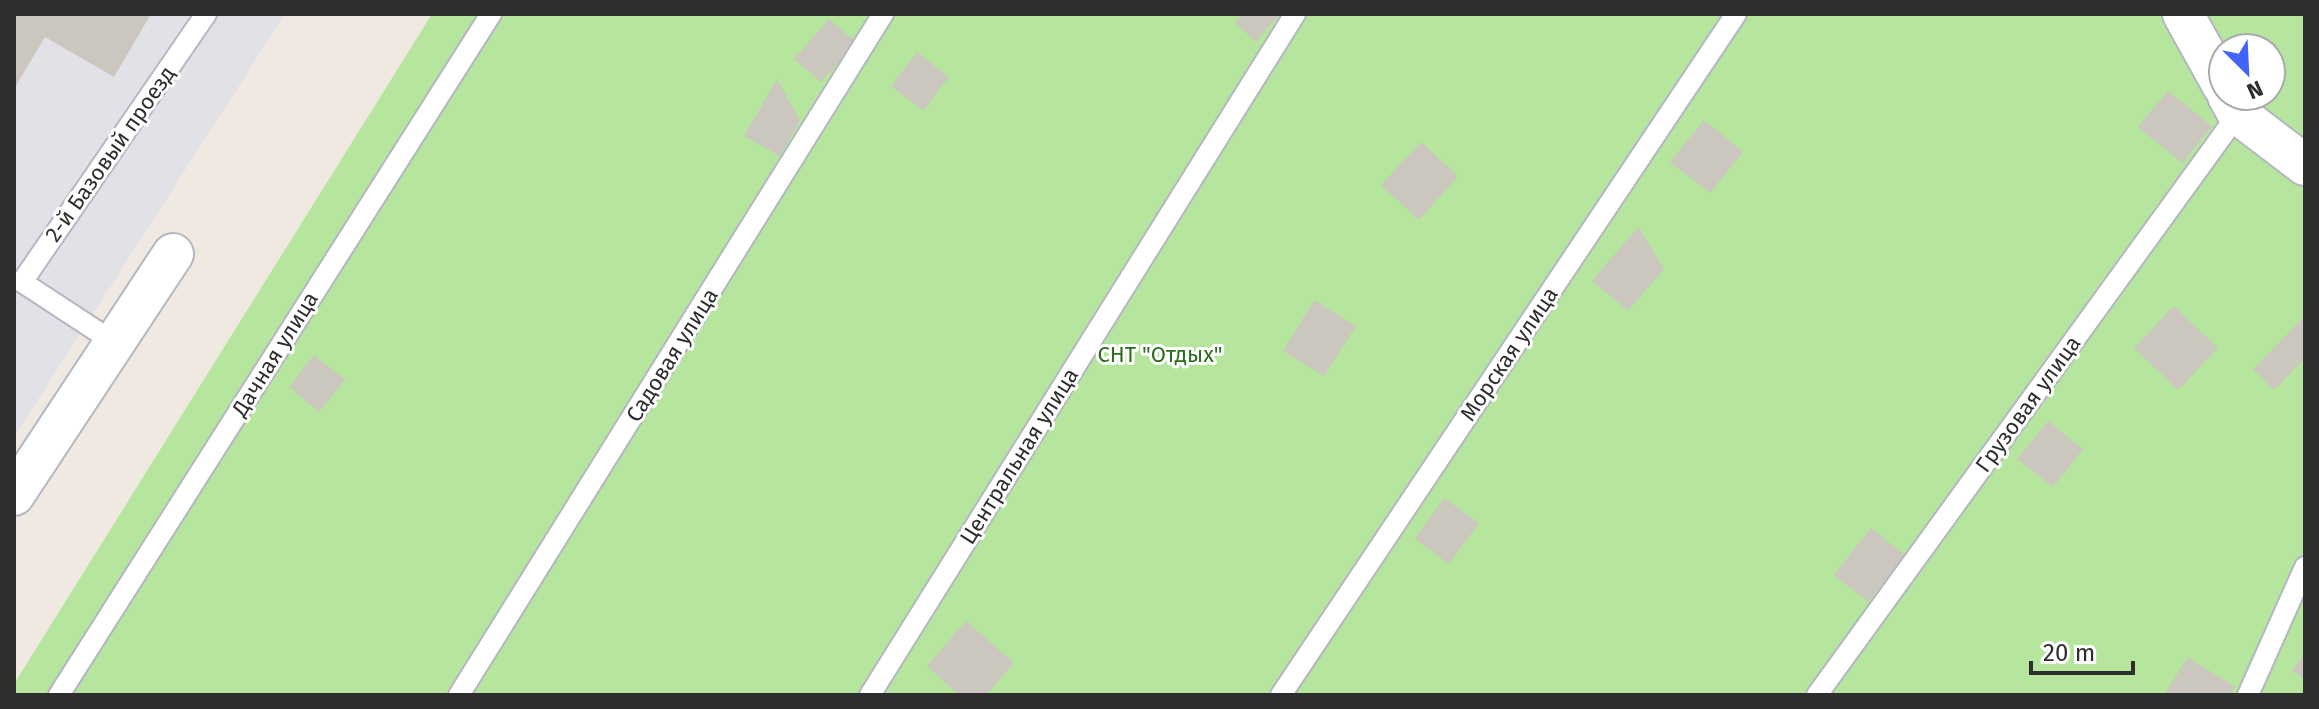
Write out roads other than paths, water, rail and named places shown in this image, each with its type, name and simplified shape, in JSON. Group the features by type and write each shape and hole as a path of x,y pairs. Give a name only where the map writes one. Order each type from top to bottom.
{"street":[{"path":"2183,14 2207,57"},
{"path":"2245,112 2305,165"},
{"path":"14,495 173,254"}],"lane":[{"name":"2-й Базовый проезд","path":"115,343 22,282 206,14"},
{"name":"Дачная улица","path":"59,695 491,14"},
{"name":"Садовая улица","path":"459,695 883,14"},
{"name":"Центральная улица","path":"870,695 1295,14"},
{"name":"Морская улица","path":"1281,695 1736,14"},
{"name":"Грузовая улица","path":"1817,695 2221,112"},
{"path":"2248,695 2305,567"}],"park label":[{"name":"СНТ \"Отдых\"","path":"1160,354"}]}
